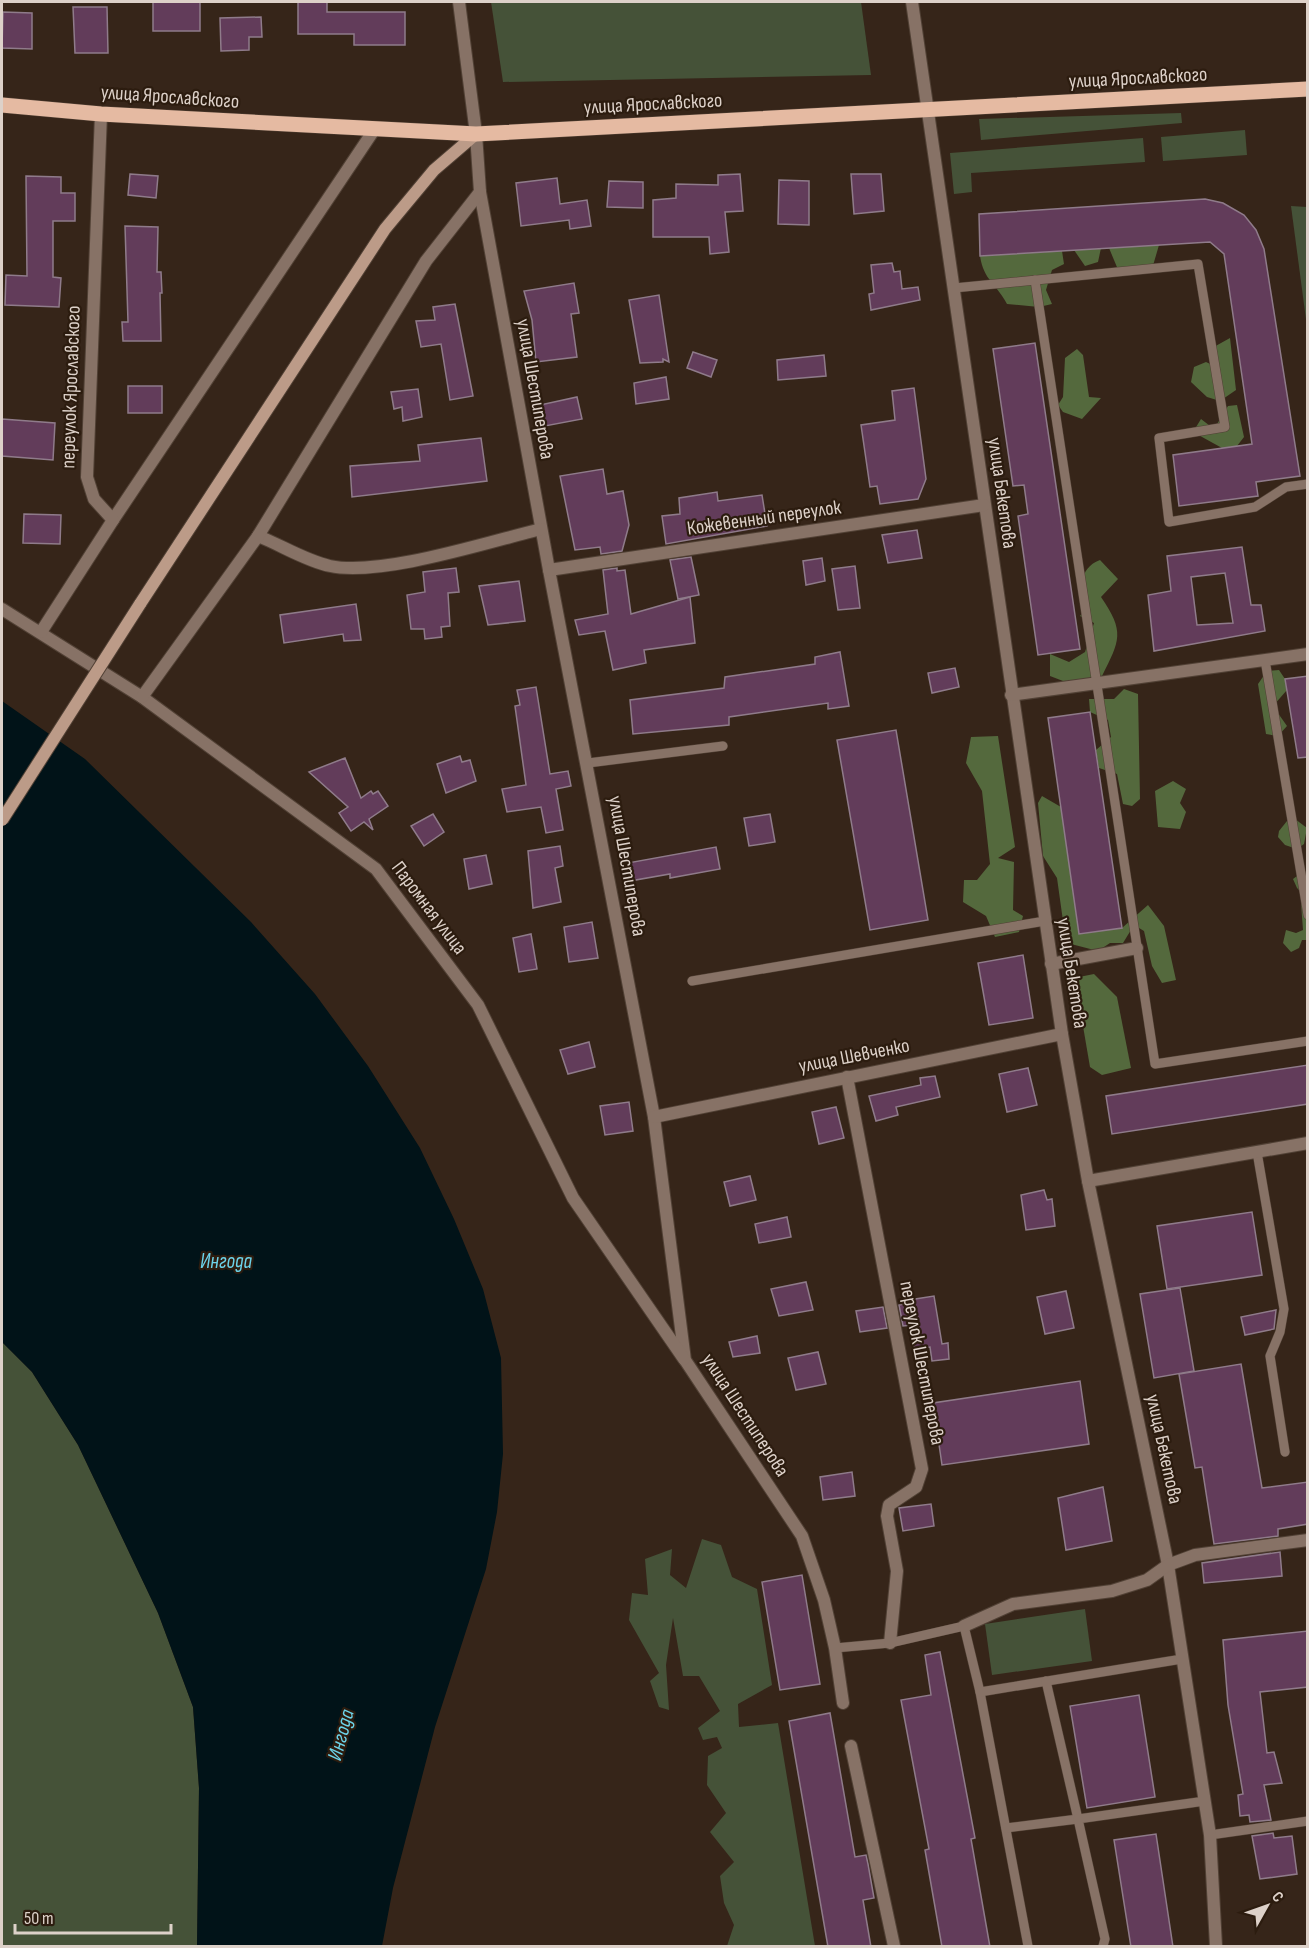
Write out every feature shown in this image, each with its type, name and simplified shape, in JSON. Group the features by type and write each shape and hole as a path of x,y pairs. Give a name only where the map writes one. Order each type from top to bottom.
{"main road":[{"name":"улица Ярославского","path":"2,105 101,114 476,134 930,112 1308,89"}],"street":[{"name":"улица Шестиперова","path":"459,2 476,134 480,192 541,529 588,763 654,1117 685,1360 802,1536 824,1600 835,1648 843,1703"},
{"name":"улица Бекетова","path":"912,2 930,112 1011,695 1062,1034 1088,1181 1168,1565 1205,1801 1210,1835 1216,1947"},
{"name":"переулок Ярославского","path":"101,114 87,477 94,499 113,520"},
{"path":"41,632 113,520 374,130"},
{"path":"2,820 385,229 434,170 476,134"},
{"path":"142,697 258,536 426,261 480,192"},
{"name":"Кожевенный переулок","path":"549,570 984,505"},
{"path":"258,536 329,566 363,569 436,555 541,529"},
{"name":"Паромная улица","path":"2,609 142,697 376,869 478,1005 573,1198 685,1360"},
{"path":"1011,695 1308,654"},
{"path":"1051,964 1137,948"},
{"name":"улица Шевченко","path":"654,1117 1062,1034"},
{"name":"переулок Шестиперова","path":"847,1077 922,1470 916,1487 889,1505 887,1516 897,1570 890,1643"},
{"path":"1088,1181 1308,1143"},
{"path":"964,1626 1013,1604 1112,1591 1147,1580 1168,1565 1195,1555 1308,1540"},
{"path":"851,1746 894,1947"}],"lane":[{"path":"954,288 1198,264 1225,427 1159,438 1169,522 1255,507 1286,487 1308,484"},
{"path":"1035,280 1155,1064 1308,1041"},
{"path":"1265,660 1308,915"},
{"path":"588,763 723,746"},
{"path":"692,981 1045,921"},
{"path":"1257,1152 1284,1309 1280,1332 1270,1356 1285,1452"},
{"path":"835,1648 890,1643 964,1626 980,1692 1028,1947"},
{"path":"980,1692 1182,1659"},
{"path":"1046,1681 1105,1938 1103,1947"},
{"path":"1006,1827 1205,1801"},
{"path":"1210,1835 1308,1821"}],"green space":[{"path":"491,2 861,2 871,75 503,82"},
{"path":"1181,113 1182,123 981,140 979,119"},
{"path":"1245,130 1247,155 1163,161 1161,137"},
{"path":"1143,138 1145,162 971,173 972,192 954,194 950,153"},
{"path":"1291,206 1307,207 1307,327"},
{"path":"1159,245 1152,269 1119,272 1109,248"},
{"path":"1101,248 1098,262 1085,266 1074,250"},
{"path":"1062,251 1064,264 1052,270 1046,290 1052,304 1039,307 1007,304 987,277 980,256"},
{"path":"1230,338 1236,390 1220,401 1207,397 1191,382 1194,367 1206,362 1219,368 1212,348"},
{"path":"1077,349 1083,355 1089,397 1101,398 1082,419 1063,412 1058,405 1063,397 1065,358"},
{"path":"1237,405 1244,437 1237,446 1222,448 1193,432 1201,419 1214,429 1228,406"},
{"path":"1100,560 1118,579 1101,597 1117,628 1116,644 1102,676 1076,686 1050,676 1050,654 1069,662 1085,652 1094,623 1080,616 1085,610 1084,574"},
{"path":"1279,670 1285,679 1287,690 1273,706 1287,726 1278,736 1266,734 1258,684 1267,671"},
{"path":"1124,689 1138,694 1140,799 1132,806 1123,804 1117,774 1099,768 1096,750 1111,737 1108,720 1090,712 1089,699 1114,699"},
{"path":"998,736 1015,847 998,858 1014,862 1013,910 1023,916 1019,932 995,937 986,916 963,902 964,880 977,880 990,864 982,791 966,763 971,737"},
{"path":"1173,781 1186,789 1180,803 1186,812 1180,829 1158,827 1155,791"},
{"path":"1042,796 1061,807 1079,934 1122,928 1148,905 1164,926 1176,980 1162,983 1152,966 1144,931 1134,925 1123,943 1110,943 1098,951 1071,944 1068,939 1070,925 1063,921 1057,878 1043,856 1038,803"},
{"path":"1291,816 1307,828 1304,844 1297,849 1285,845 1278,837 1279,831"},
{"path":"1301,873 1307,881 1307,940 1302,940 1299,948 1291,952 1283,943 1286,930 1296,933 1303,930 1301,903 1304,895 1297,888 1293,879"},
{"path":"1094,974 1117,997 1131,1068 1102,1075 1090,1067 1077,991 1079,977"},
{"path":"2,1342 32,1372 78,1445 158,1613 193,1707 199,1788 197,1946 2,1946"},
{"path":"702,1539 721,1545 732,1577 757,1589 772,1685 738,1704 739,1727 778,1723 815,1946 727,1946 734,1925 724,1903 720,1876 734,1862 710,1832 726,1813 707,1785 708,1756 722,1748 717,1737 703,1740 698,1728 720,1711 699,1676 683,1676 673,1618 666,1665 669,1710 659,1707 650,1681 659,1673 629,1620 632,1593 648,1595 645,1559 672,1549 670,1575 686,1588"},
{"path":"1085,1609 1092,1661 992,1675 985,1624"}],"water":[{"name":"Ингода","path":"2,701 85,759 251,922 315,994 368,1066 420,1148 454,1219 483,1289 501,1358 503,1454 497,1512 486,1569 435,1727 393,1888 382,1946 197,1946 199,1788 193,1707 158,1613 78,1445 32,1372 2,1342"}],"building":[{"path":"153,2 200,2 200,31 153,31"},
{"path":"298,2 327,2 327,12 405,12 405,45 354,45 354,34 298,34"},
{"path":"73,7 107,7 108,53 75,53"},
{"path":"3,12 32,13 32,49 2,48"},
{"path":"261,17 262,37 249,37 249,50 221,51 220,18"},
{"path":"130,174 158,176 156,198 128,195"},
{"path":"740,174 743,211 725,212 729,252 710,254 709,237 653,237 653,200 676,198 676,184 718,185 718,175"},
{"path":"851,174 881,174 884,211 854,214"},
{"path":"26,176 61,177 61,193 75,193 75,221 53,221 53,277 61,278 59,307 5,305 6,275 27,276"},
{"path":"557,178 560,204 587,200 591,226 570,229 569,220 521,226 516,183"},
{"path":"779,180 809,181 809,225 778,224"},
{"path":"609,181 643,182 643,208 607,207"},
{"path":"1205,199 1223,203 1244,215 1256,230 1264,249 1300,476 1256,482 1258,496 1179,506 1173,455 1252,444 1224,254 1210,242 980,256 979,214"},
{"path":"125,226 158,227 157,272 161,272 162,293 160,293 161,341 123,341 122,322 128,322"},
{"path":"892,263 894,272 900,271 902,289 918,287 920,300 871,310 869,294 874,293 871,265"},
{"path":"574,283 579,313 571,314 577,357 536,362 532,320 524,291"},
{"path":"659,295 669,362 663,359 663,362 640,363 629,300"},
{"path":"455,304 473,396 450,400 441,344 421,347 416,321 435,320 433,307"},
{"path":"1035,343 1080,649 1038,655 1018,516 1028,514 1024,485 1013,486 993,349"},
{"path":"693,352 717,360 711,377 687,368"},
{"path":"824,355 826,376 778,380 777,360"},
{"path":"666,377 669,399 636,404 634,383"},
{"path":"128,386 162,386 162,413 128,413"},
{"path":"914,388 926,479 918,499 880,504 877,486 870,487 861,425 895,420 892,391"},
{"path":"418,389 422,417 403,421 402,407 394,409 391,392"},
{"path":"577,397 582,419 545,426 540,405"},
{"path":"2,419 55,423 53,460 2,456"},
{"path":"481,438 487,481 352,497 350,466 420,461 418,445"},
{"path":"603,469 607,494 623,491 629,525 622,551 601,554 600,547 575,550 560,476"},
{"path":"717,492 718,501 762,495 767,526 666,544 662,516 680,514 679,498"},
{"path":"24,514 61,515 60,544 23,543"},
{"path":"917,530 922,558 888,563 882,535"},
{"path":"1242,547 1251,605 1261,605 1265,631 1154,651 1148,595 1171,591 1167,556","holes":["1225,573 1233,623 1197,625 1191,577"]},
{"path":"691,557 699,595 678,599 670,560"},
{"path":"822,558 825,581 806,585 803,561"},
{"path":"855,566 860,608 838,610 832,569"},
{"path":"456,568 459,592 448,593 450,626 441,627 442,637 425,639 424,629 411,629 407,595 425,592 423,572"},
{"path":"617,568 617,571 625,570 631,614 690,597 695,643 644,650 646,663 613,670 605,631 579,635 575,620 608,614 603,570"},
{"path":"519,581 525,621 488,625 479,586"},
{"path":"356,604 361,640 344,641 343,634 284,643 280,615"},
{"path":"840,652 849,706 828,709 828,703 729,717 729,725 633,734 630,700 724,688 725,677 815,664 815,657"},
{"path":"955,668 959,687 932,693 928,673"},
{"path":"1308,676 1308,757 1298,758 1285,679"},
{"path":"536,687 550,774 568,771 571,786 556,789 563,830 546,833 541,807 507,812 502,789 526,785 515,706 520,705 517,690"},
{"path":"1090,712 1122,928 1079,934 1048,718"},
{"path":"896,730 928,920 870,930 837,740"},
{"path":"460,756 462,762 470,760 476,781 446,793 437,764"},
{"path":"345,758 361,798 371,791 373,794 378,791 388,806 369,819 373,830 364,822 351,831 339,813 348,807 309,772"},
{"path":"433,814 444,832 424,846 411,826"},
{"path":"770,814 775,842 749,846 744,818"},
{"path":"560,846 563,866 555,868 561,902 533,908 528,851"},
{"path":"716,847 720,869 670,878 670,874 624,882 622,864"},
{"path":"486,855 492,884 469,889 464,859"},
{"path":"592,922 598,958 569,962 564,927"},
{"path":"531,934 537,969 519,972 513,938"},
{"path":"1023,955 1033,1018 989,1025 978,963"},
{"path":"589,1042 595,1067 568,1074 560,1050"},
{"path":"1308,1065 1308,1104 1112,1134 1106,1096"},
{"path":"1028,1068 1037,1105 1007,1112 999,1074"},
{"path":"935,1076 940,1097 896,1107 898,1115 876,1121 869,1096 921,1085 920,1078"},
{"path":"629,1102 633,1131 605,1135 600,1106"},
{"path":"836,1107 844,1138 819,1144 812,1112"},
{"path":"750,1176 756,1200 730,1206 724,1182"},
{"path":"1044,1190 1047,1200 1052,1199 1055,1226 1026,1230 1021,1195"},
{"path":"1252,1212 1262,1275 1167,1289 1157,1226"},
{"path":"787,1217 791,1237 759,1243 755,1224"},
{"path":"806,1282 813,1310 779,1316 771,1289"},
{"path":"1180,1288 1194,1371 1154,1378 1140,1294"},
{"path":"1066,1291 1074,1328 1045,1334 1037,1297"},
{"path":"934,1296 942,1344 948,1343 949,1359 932,1361 930,1347 914,1348 912,1325 903,1326 899,1305 909,1303 909,1300"},
{"path":"883,1307 887,1328 860,1332 856,1311"},
{"path":"1276,1310 1274,1329 1245,1335 1241,1317"},
{"path":"757,1336 760,1353 733,1357 729,1342"},
{"path":"818,1352 826,1384 796,1390 788,1358"},
{"path":"1241,1364 1262,1488 1308,1482 1308,1524 1278,1529 1278,1536 1214,1544 1202,1467 1195,1468 1179,1374"},
{"path":"1080,1381 1089,1444 942,1465 933,1403"},
{"path":"852,1472 855,1496 823,1500 820,1477"},
{"path":"1103,1487 1112,1541 1066,1550 1058,1498"},
{"path":"931,1504 934,1526 903,1531 899,1508"},
{"path":"1280,1552 1282,1576 1204,1583 1202,1563"},
{"path":"802,1575 820,1684 780,1690 762,1582"},
{"path":"1308,1631 1308,1687 1260,1692 1267,1753 1274,1752 1282,1783 1264,1785 1271,1820 1250,1822 1249,1815 1240,1816 1238,1795 1243,1794 1228,1705 1223,1640"},
{"path":"940,1652 975,1838 971,1839 990,1947 942,1947 925,1850 929,1849 901,1700 931,1695 925,1655"},
{"path":"1139,1695 1155,1797 1087,1808 1070,1706"},
{"path":"830,1713 855,1857 866,1855 874,1898 863,1900 871,1947 828,1947 789,1721"},
{"path":"1273,1833 1274,1838 1292,1836 1297,1874 1260,1879 1252,1836"},
{"path":"1156,1834 1173,1947 1131,1947 1114,1840"}]}
